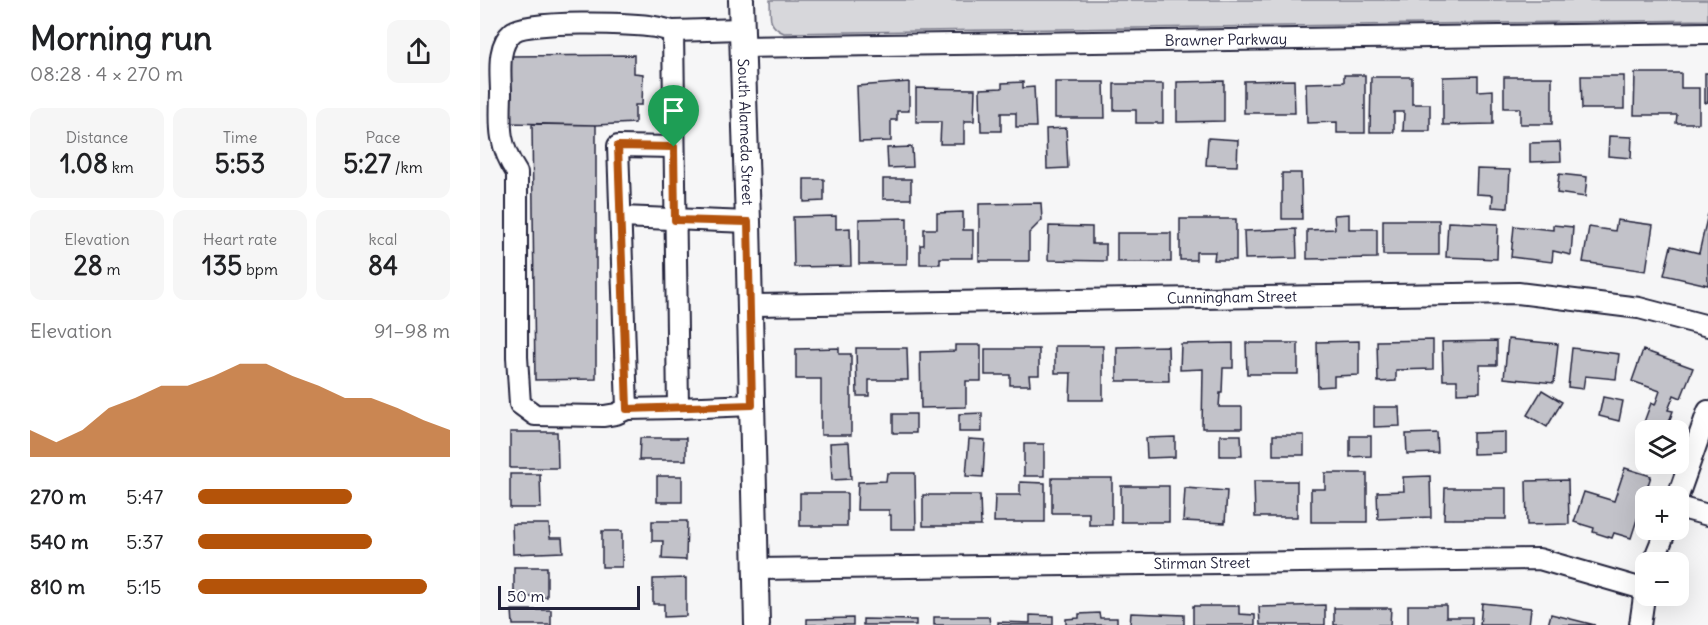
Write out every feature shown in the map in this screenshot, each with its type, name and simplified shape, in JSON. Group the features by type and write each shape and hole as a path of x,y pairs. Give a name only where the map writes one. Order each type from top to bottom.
{"main road":[{"name":"South Alameda Street","path":"741,0 757,625"}],"street":[{"name":"Brawner Parkway","path":"627,409 604,416 535,415 520,404 517,173 502,147 500,117 502,49 514,32 527,27 606,25 654,27 742,38 1708,33"},
{"path":"673,31 678,408"},
{"path":"674,147 618,146 627,409 752,405"},
{"path":"621,217 748,222"},
{"name":"Cunningham Street","path":"750,305 1518,293 1639,308 1708,326"},
{"path":"1682,486 1708,411"},
{"path":"1689,510 1708,515"},
{"name":"Stirman Street","path":"756,569 1539,559 1635,584"},
{"path":"1640,625 1642,606"}],"shaded area":[{"path":"770,0 1708,0 1708,20 784,33 772,24"}],"building":[{"path":"634,55 634,73 643,74 642,105 635,105 635,123 596,125 507,123 507,56"},
{"path":"1635,73 1681,73 1681,88 1699,88 1699,123 1676,123 1677,115 1634,115"},
{"path":"1705,73 1708,73 1708,102 1705,103"},
{"path":"1344,75 1365,75 1365,133 1337,133 1337,122 1307,123 1306,83 1344,82"},
{"path":"1478,76 1478,91 1493,90 1493,124 1443,125 1443,77"},
{"path":"1581,76 1624,76 1624,109 1582,109"},
{"path":"1371,77 1412,77 1412,104 1430,104 1430,131 1403,131 1404,112 1394,112 1394,132 1370,132"},
{"path":"1504,77 1552,77 1552,124 1520,124 1520,108 1504,108"},
{"path":"1294,80 1295,113 1244,113 1244,81"},
{"path":"1224,81 1224,121 1177,122 1177,82"},
{"path":"909,82 909,111 897,111 897,120 891,120 891,141 859,142 857,86"},
{"path":"1023,82 1023,88 1034,87 1036,127 1016,127 1016,113 1001,113 1001,131 981,131 980,89 1002,88 1002,83"},
{"path":"1055,82 1104,82 1105,118 1055,118"},
{"path":"1114,84 1163,84 1163,123 1136,123 1136,110 1114,110"},
{"path":"916,88 975,89 974,121 964,121 964,144 940,144 941,122 916,122"},
{"path":"532,124 596,125 596,379 535,380"},
{"path":"1066,128 1068,168 1047,169 1046,129"},
{"path":"1609,136 1632,137 1631,158 1608,156"},
{"path":"1208,138 1238,140 1237,166 1206,165"},
{"path":"1560,142 1561,161 1530,162 1530,143"},
{"path":"912,147 913,167 888,168 887,148"},
{"path":"1477,169 1510,170 1508,208 1492,207 1493,195 1476,194"},
{"path":"1282,173 1301,173 1302,219 1282,219"},
{"path":"1559,174 1587,177 1585,197 1557,193"},
{"path":"804,179 824,179 824,201 804,202"},
{"path":"883,179 911,179 911,199 883,199"},
{"path":"1041,203 1042,220 1029,233 1029,261 979,261 979,204"},
{"path":"963,212 963,230 973,230 973,258 940,258 940,264 920,264 920,245 924,245 924,229 937,229 937,213"},
{"path":"1349,214 1349,229 1377,229 1377,258 1307,259 1307,230 1335,229 1334,215"},
{"path":"1708,214 1708,285 1664,275 1671,246 1699,253"},
{"path":"836,216 836,229 850,228 851,266 794,267 793,217"},
{"path":"907,218 907,264 859,264 859,219"},
{"path":"1180,219 1236,219 1236,260 1214,260 1215,252 1196,252 1196,260 1180,260"},
{"path":"1383,220 1439,220 1439,255 1383,255"},
{"path":"1617,220 1653,225 1646,271 1583,262 1589,227 1615,231"},
{"path":"1448,222 1498,224 1497,259 1446,257"},
{"path":"1553,225 1573,227 1571,255 1553,251 1552,262 1511,257 1514,226 1553,230"},
{"path":"1049,226 1092,227 1092,244 1106,244 1106,261 1048,260"},
{"path":"1296,229 1297,258 1245,259 1244,231"},
{"path":"1117,233 1171,233 1171,262 1117,262"},
{"path":"1508,339 1558,344 1554,383 1504,378"},
{"path":"1433,340 1433,369 1396,370 1396,381 1378,382 1377,341"},
{"path":"1359,341 1359,375 1334,376 1334,386 1318,387 1317,342"},
{"path":"1497,341 1497,365 1480,365 1480,392 1457,393 1457,380 1443,380 1442,342"},
{"path":"1233,343 1233,368 1223,368 1219,407 1242,407 1242,428 1202,428 1203,369 1180,370 1181,344"},
{"path":"1246,343 1298,343 1298,374 1247,374"},
{"path":"955,345 981,345 981,381 966,381 966,407 921,408 920,352 955,351"},
{"path":"1055,346 1103,346 1103,400 1070,400 1071,373 1055,373"},
{"path":"1168,346 1169,381 1117,381 1117,347"},
{"path":"839,348 839,354 851,354 851,435 821,435 821,379 796,379 796,349"},
{"path":"856,348 907,348 908,380 869,380 869,396 857,396"},
{"path":"1572,348 1619,354 1616,379 1585,376 1583,389 1568,387"},
{"path":"985,349 1039,349 1039,375 1029,375 1030,385 1010,385 1010,375 985,375"},
{"path":"1643,350 1693,368 1681,398 1674,395 1668,410 1673,411 1670,420 1645,420 1651,403 1655,405 1660,391 1632,381"},
{"path":"1542,390 1562,402 1547,427 1527,415"},
{"path":"1603,397 1623,401 1619,421 1599,416"},
{"path":"1374,407 1399,407 1400,426 1374,427"},
{"path":"982,413 982,432 959,432 959,414"},
{"path":"893,414 916,414 916,433 893,433"},
{"path":"510,432 557,432 558,468 510,468"},
{"path":"1505,432 1505,453 1473,454 1473,433"},
{"path":"1437,433 1438,453 1407,454 1406,434"},
{"path":"1220,435 1241,435 1242,456 1220,456"},
{"path":"1273,435 1304,435 1304,455 1273,455"},
{"path":"1350,436 1371,436 1371,456 1350,457"},
{"path":"1175,437 1175,457 1147,458 1146,438"},
{"path":"640,438 686,438 686,460 639,460"},
{"path":"969,439 985,440 983,477 966,476"},
{"path":"849,442 851,479 832,480 830,443"},
{"path":"1024,444 1044,444 1044,476 1024,476"},
{"path":"1625,468 1635,471 1635,474 1651,476 1648,486 1635,486 1635,526 1631,538 1614,533 1612,538 1593,532 1594,528 1574,522 1584,492 1614,501"},
{"path":"887,473 915,473 916,529 891,529 889,510 857,510 858,482 886,481"},
{"path":"1325,473 1367,473 1367,522 1311,522 1311,489 1325,489"},
{"path":"510,474 540,474 541,508 510,508"},
{"path":"657,476 682,476 682,502 657,502"},
{"path":"1430,476 1431,517 1378,519 1377,492 1404,491 1403,477"},
{"path":"1052,478 1112,478 1112,525 1089,525 1089,513 1052,513"},
{"path":"1568,480 1569,524 1527,525 1526,481"},
{"path":"1254,481 1297,481 1297,517 1255,517"},
{"path":"1020,482 1045,483 1045,522 994,522 995,495 1020,495"},
{"path":"1121,486 1169,486 1169,522 1121,522"},
{"path":"1185,488 1227,491 1225,523 1183,521"},
{"path":"1445,488 1506,488 1506,519 1444,519"},
{"path":"800,493 847,493 847,526 800,526"},
{"path":"923,495 980,495 981,526 923,526"},
{"path":"652,521 687,521 686,560 662,559 663,541 652,541"},
{"path":"512,524 549,524 550,538 562,538 563,552 513,554"},
{"path":"602,531 622,531 622,567 602,567"},
{"path":"514,567 547,567 547,597 514,597"},
{"path":"686,578 686,616 664,617 664,604 653,604 653,579"},
{"path":"1482,603 1531,608 1529,625 1480,625"},
{"path":"1325,605 1325,625 1260,625 1259,607"},
{"path":"1408,605 1446,605 1446,617 1472,617 1472,625 1408,625"},
{"path":"1193,606 1239,606 1239,614 1255,615 1255,625 1193,625"},
{"path":"1334,608 1391,608 1390,625 1334,625"},
{"path":"512,610 551,610 551,625 513,625"},
{"path":"1099,613 1100,618 1117,618 1117,625 1066,625 1066,619 1079,618 1079,614"},
{"path":"1131,613 1184,615 1184,625 1130,625"},
{"path":"1551,614 1595,625 1548,625"},
{"path":"1030,615 1053,616 1053,625 998,625 998,622 1030,623"},
{"path":"934,617 989,617 990,625 934,625"},
{"path":"853,618 853,625 807,625 807,619"},
{"path":"863,619 916,620 916,625 863,625"}],"route":[{"path":"618,146 674,147 675,220 748,222 752,405 627,409 618,146"}]}
